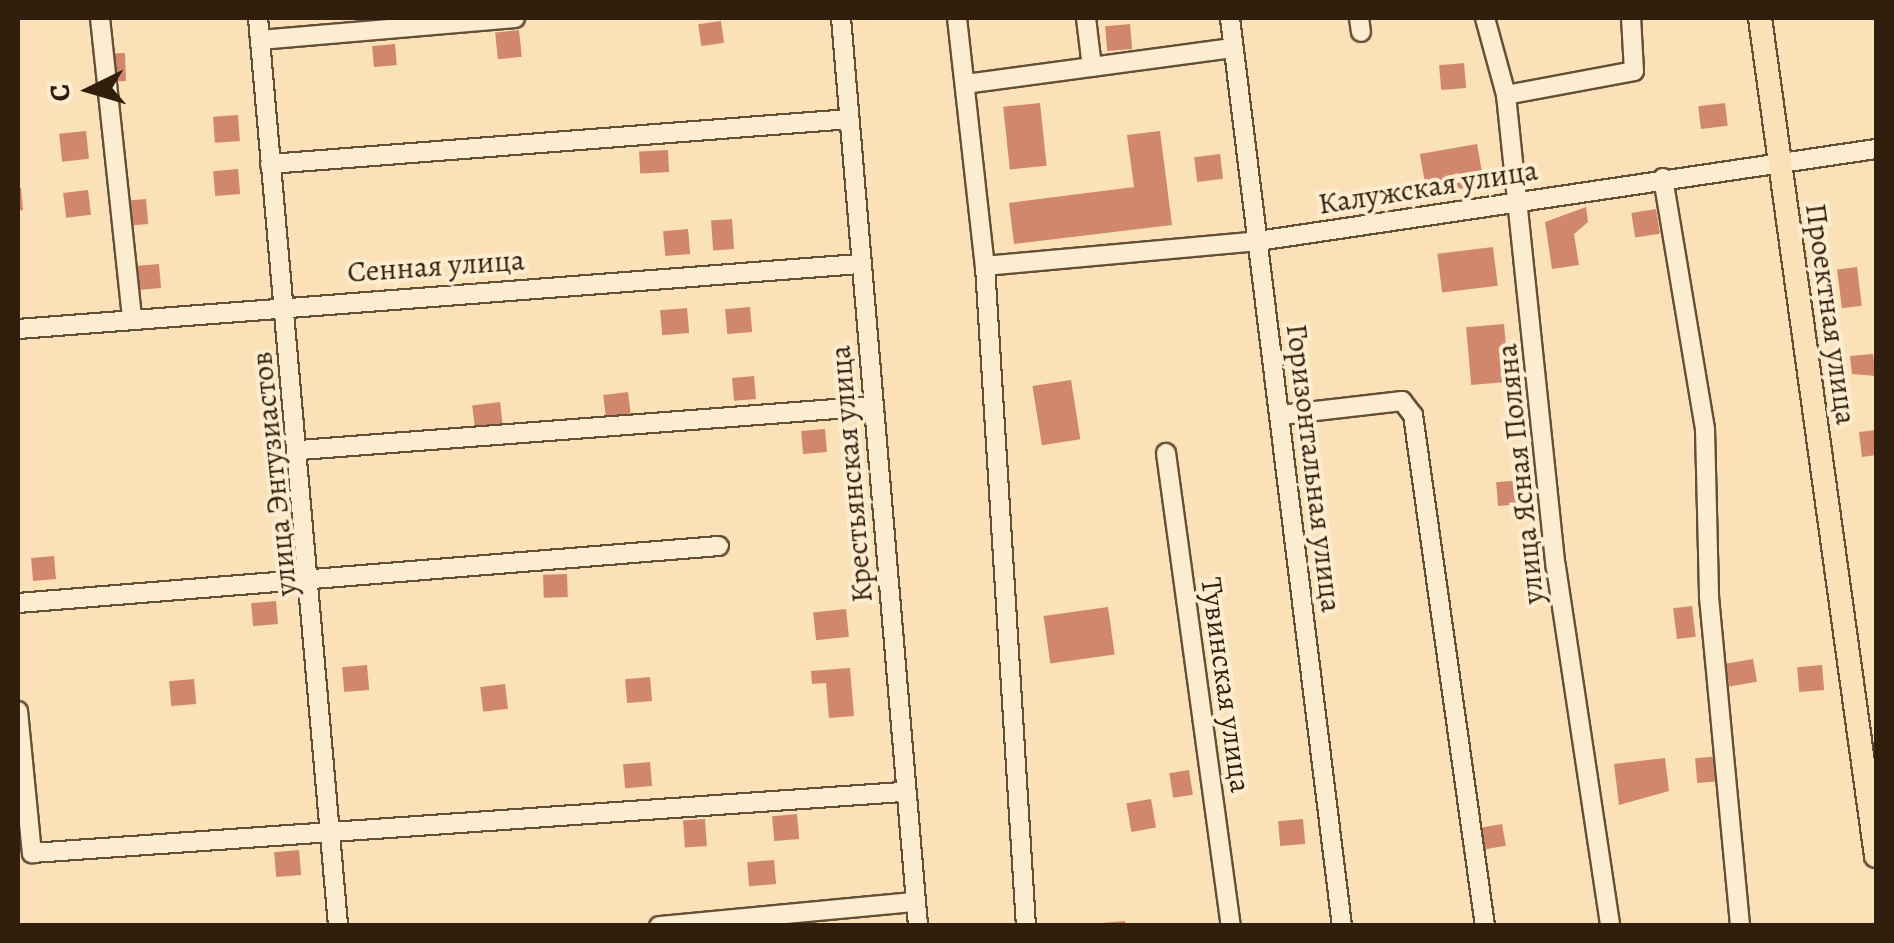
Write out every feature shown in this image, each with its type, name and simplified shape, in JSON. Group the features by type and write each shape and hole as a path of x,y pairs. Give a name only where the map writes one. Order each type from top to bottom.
{"main road":[{"name":"Проектная улица","path":"1760,18 1876,856"}],"street":[{"path":"100,18 132,318"},
{"name":"улица Энтузиастов","path":"258,18 312,577 338,926"},
{"path":"260,40 515,18"},
{"name":"Крестьянская улица","path":"841,18 918,926"},
{"path":"957,18 985,266 1026,926"},
{"path":"1086,18 1092,67"},
{"name":"Горизонтальная улица","path":"1230,18 1342,926"},
{"name":"улица Ясная Поляна","path":"1485,18 1506,95 1556,567 1610,926"},
{"path":"1506,95 1634,71 1631,18"},
{"path":"966,84 1233,48"},
{"path":"270,164 849,119"},
{"name":"Калужская улица","path":"985,266 1258,241 1876,149"},
{"path":"1663,178 1705,428 1709,598 1740,926"},
{"name":"Сенная улица","path":"18,328 286,304 860,264"},
{"path":"1282,416 1402,402 1413,415 1484,926"},
{"path":"300,450 874,406"},
{"name":"Тувинская улица","path":"1166,452 1231,926"},
{"path":"18,603 719,546"},
{"path":"18,711 32,852 904,792"},
{"path":"659,926 915,902"}],"building":[{"path":"721,21 724,43 701,46 698,24"},
{"path":"1130,24 1132,49 1107,51 1105,26"},
{"path":"519,30 522,57 498,59 495,33"},
{"path":"395,44 397,65 374,67 372,46"},
{"path":"125,53 126,81 110,82 109,54"},
{"path":"1464,63 1466,88 1441,90 1439,65"},
{"path":"1040,103 1047,166 1010,170 1003,107"},
{"path":"1725,103 1728,126 1701,129 1698,106"},
{"path":"238,115 240,141 215,143 213,117"},
{"path":"86,131 89,159 62,162 59,134"},
{"path":"1160,131 1172,225 1014,244 1009,203 1134,187 1127,135"},
{"path":"1477,144 1484,184 1427,194 1420,154"},
{"path":"668,150 669,172 640,173 639,152"},
{"path":"1220,154 1223,179 1197,182 1194,157"},
{"path":"238,169 240,194 215,196 213,171"},
{"path":"18,188 23,210 18,211"},
{"path":"88,190 91,215 66,218 63,193"},
{"path":"146,199 148,224 127,226 125,201"},
{"path":"1586,207 1588,222 1574,234 1579,265 1552,269 1545,222"},
{"path":"1656,209 1660,234 1635,238 1631,213"},
{"path":"732,219 734,249 713,250 711,220"},
{"path":"688,229 690,254 665,256 663,231"},
{"path":"1493,247 1498,286 1442,293 1437,254"},
{"path":"159,264 161,288 138,290 136,266"},
{"path":"1857,267 1862,306 1842,308 1837,269"},
{"path":"750,307 752,332 727,334 725,309"},
{"path":"687,308 689,333 662,335 660,310"},
{"path":"1504,324 1509,382 1471,385 1466,327"},
{"path":"1873,354 1876,376 1852,374 1850,356"},
{"path":"754,376 756,399 734,401 732,378"},
{"path":"1071,380 1080,439 1042,445 1032,386"},
{"path":"628,392 631,417 606,420 603,395"},
{"path":"500,402 503,427 475,430 472,405"},
{"path":"825,429 827,452 803,454 801,431"},
{"path":"1876,430 1876,455 1862,457 1859,432"},
{"path":"1521,480 1523,504 1498,506 1496,482"},
{"path":"54,556 56,579 33,581 31,558"},
{"path":"567,574 568,597 544,598 543,575"},
{"path":"276,601 278,624 253,626 251,603"},
{"path":"1692,606 1696,637 1677,639 1673,608"},
{"path":"1108,607 1115,655 1050,664 1044,616"},
{"path":"846,609 849,637 816,640 813,612"},
{"path":"1753,659 1757,682 1729,687 1725,664"},
{"path":"367,665 369,690 344,692 342,667"},
{"path":"1822,665 1824,690 1799,692 1797,667"},
{"path":"850,668 854,716 829,718 826,683 812,684 811,671"},
{"path":"650,677 652,701 627,703 625,679"},
{"path":"194,679 196,704 171,706 169,681"},
{"path":"505,684 508,709 483,712 480,687"},
{"path":"1720,756 1722,781 1697,783 1695,758"},
{"path":"1665,758 1669,791 1619,805 1614,764"},
{"path":"650,762 652,786 625,788 623,764"},
{"path":"1189,770 1193,795 1173,798 1169,773"},
{"path":"1151,799 1156,828 1131,832 1126,803"},
{"path":"797,814 799,839 774,841 772,816"},
{"path":"705,819 707,846 685,847 683,821"},
{"path":"1303,819 1305,844 1280,846 1278,821"},
{"path":"1502,824 1506,846 1484,849 1480,828"},
{"path":"299,850 301,875 276,877 274,852"},
{"path":"774,860 776,884 749,886 747,862"},
{"path":"1125,921 1126,926 1100,926 1100,923"}]}
